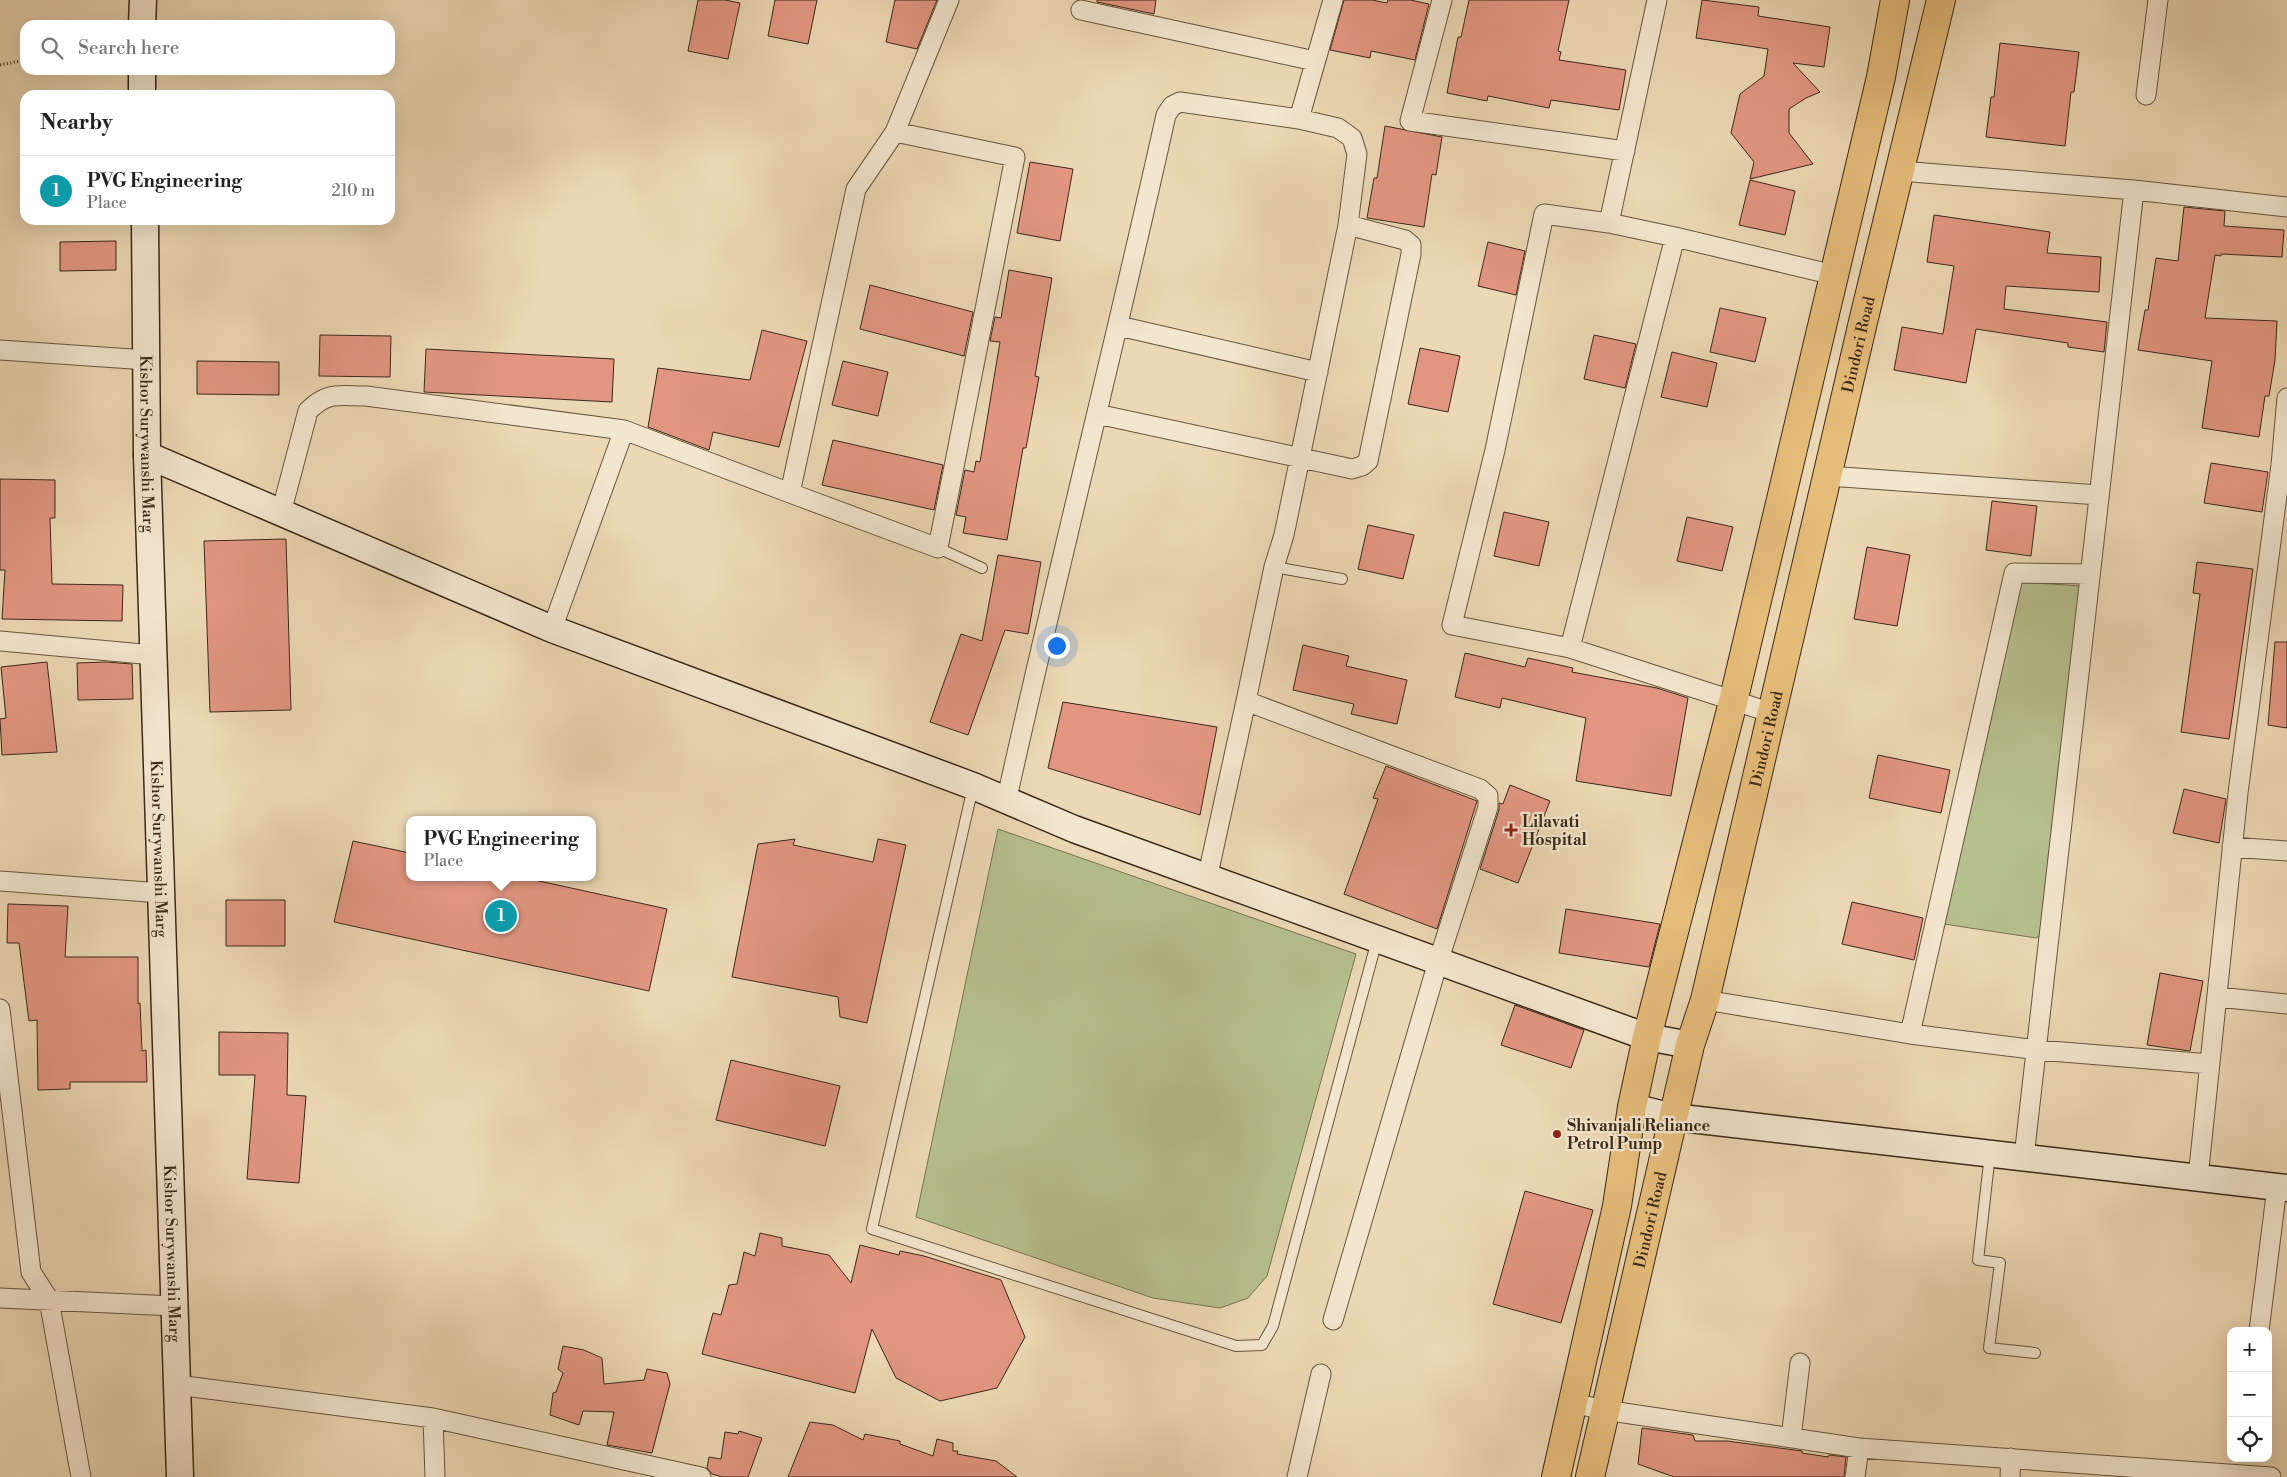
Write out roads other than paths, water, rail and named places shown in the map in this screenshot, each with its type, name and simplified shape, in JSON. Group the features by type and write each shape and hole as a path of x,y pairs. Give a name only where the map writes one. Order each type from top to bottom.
{"main road":[{"path":"1556,1477 1617,1206 1632,1107 1646,1037 1733,702 1880,76 1895,0"},
{"name":"Dindori Road","path":"1590,1477 1690,1045 1705,1000 1941,0"}],"street":[{"path":"142,20 143,0"},
{"path":"790,493 856,190 895,132 949,0"},
{"path":"1299,119 1333,0"},
{"path":"1442,0 1410,121 1625,151"},
{"path":"1609,223 1657,0"},
{"path":"2146,95 2158,0"},
{"path":"1081,10 1315,61"},
{"path":"142,75 142,90"},
{"path":"1006,802 1053,590 1119,326 1166,115 1172,106 1180,102 1299,119 1338,128 1352,138 1356,154 1348,224 1284,535 1274,568 1207,879"},
{"path":"281,513 308,411 319,400 332,396 366,396 624,430 938,548 1015,157 895,132"},
{"path":"1900,171 2134,190 2287,207"},
{"path":"2024,1157 2038,1050 2134,190"},
{"path":"1772,713 1570,648 1452,625 1495,450 1544,214 1609,223 1834,274"},
{"path":"1097,414 1300,458 1352,468 1362,466 1368,461 1409,263 1411,245 1405,240 1348,224"},
{"name":"Kishor Surywanshi Marg","path":"145,225 147,455 180,1477"},
{"path":"1570,648 1675,238"},
{"path":"1119,326 1318,372"},
{"path":"0,350 147,360"},
{"path":"2198,1178 2232,846 2286,429 2287,398"},
{"path":"552,629 624,430"},
{"path":"147,455 552,629 973,786 1006,802 1074,829 1207,879 1646,1037 1690,1045"},
{"path":"1828,476 2099,495"},
{"path":"1910,1034 2014,573 2090,574"},
{"path":"0,641 154,654"},
{"path":"1246,701 1480,789 1488,796 1488,806 1438,962 1333,1320"},
{"path":"2232,846 2287,851"},
{"path":"0,881 161,893"},
{"path":"2217,997 2287,1004"},
{"path":"1705,1000 1910,1034 2038,1050 2210,1064"},
{"path":"0,1009 31,1272 49,1300 81,1477"},
{"path":"1632,1107 1673,1117 2282,1188 2260,1327"},
{"path":"0,1298 174,1306"},
{"path":"1791,1438 1800,1363"},
{"path":"1297,1477 1322,1374"},
{"path":"177,1384 433,1418 644,1471 701,1477"},
{"path":"1573,1403 1604,1410 1791,1438 2010,1468 2241,1470 2271,1477"},
{"path":"433,1418 435,1477"},
{"path":"1855,1477 1859,1448"}],"lane":[{"path":"938,548 982,568"},
{"path":"1274,568 1342,579"},
{"path":"973,786 872,1229 1236,1346 1262,1345 1273,1326 1376,940"},
{"path":"1990,1153 1978,1260 2000,1263 1989,1348 2035,1353"}],"place":[{"name":"Lilavati Hospital","path":"1511,830"},
{"name":"PVG Engineering","path":"501,916"},
{"name":"Shivanjali Reliance Petrol Pump","path":"1557,1134"}]}
